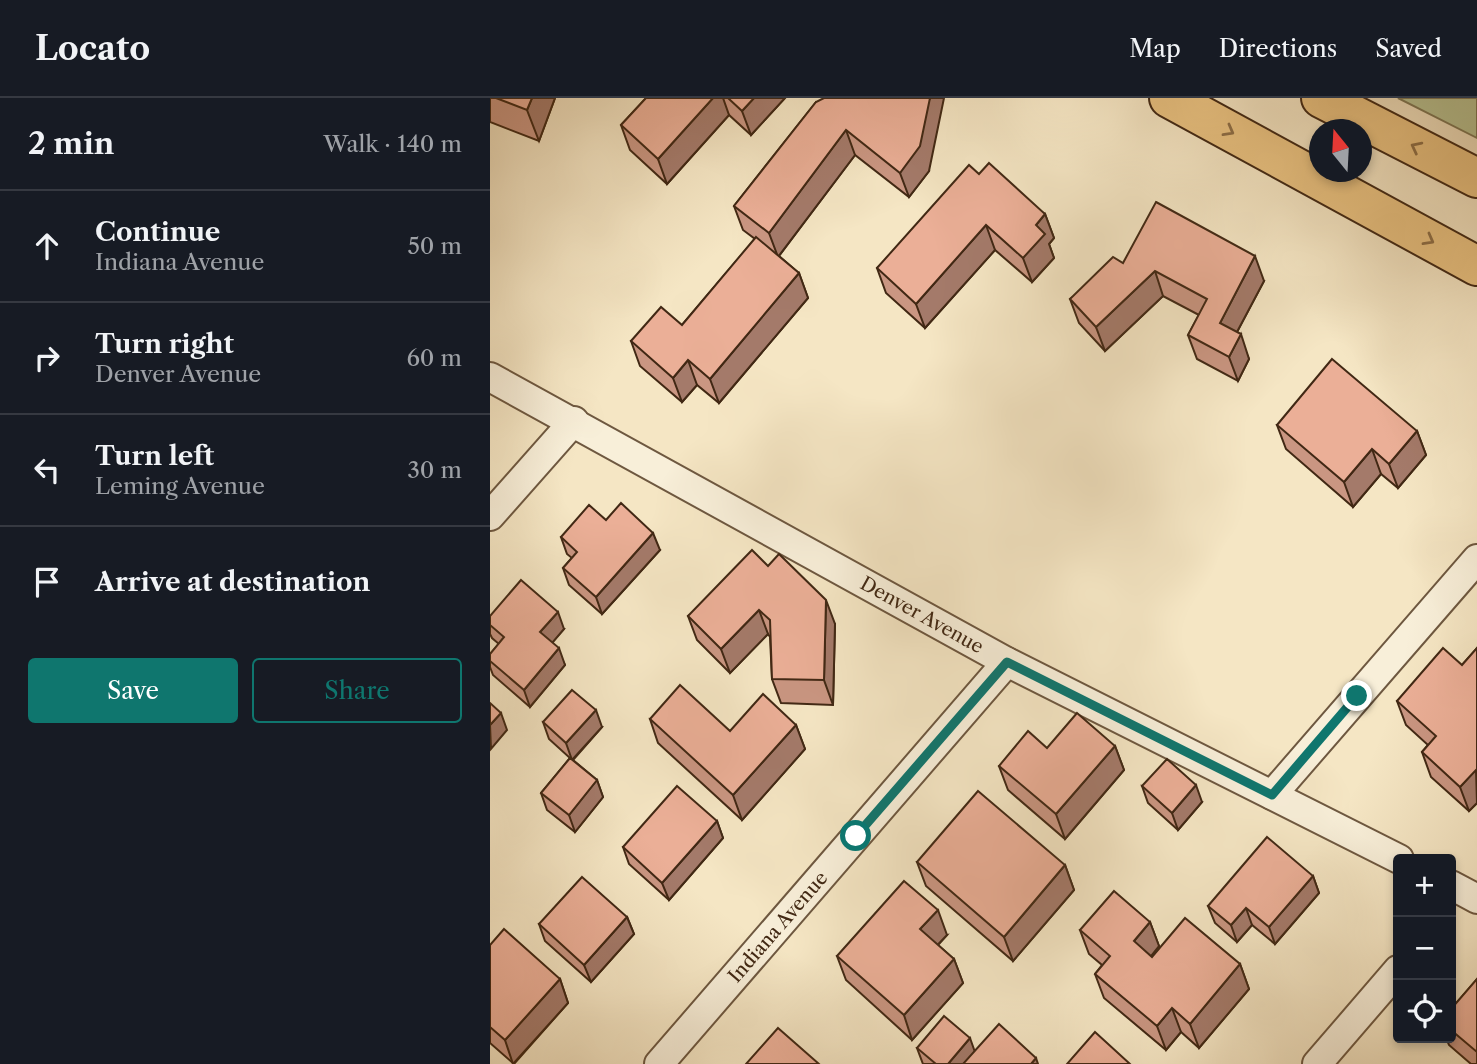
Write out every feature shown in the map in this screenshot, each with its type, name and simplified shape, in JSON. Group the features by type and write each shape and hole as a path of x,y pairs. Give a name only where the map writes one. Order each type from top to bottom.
{"main road":[{"path":"1169,98 1477,266"},
{"path":"1321,98 1477,178"}],"street":[{"name":"Denver Avenue","path":"490,377 1007,662 1393,856"},
{"path":"490,516 573,421"},
{"path":"1272,795 1477,559"},
{"name":"Indiana Avenue","path":"659,1064 1007,662"},
{"path":"1317,1064 1393,976"}],"green space":[{"path":"1398,98 1477,98 1477,138"}],"building":[{"path":"496,98 532,98 527,110"},
{"path":"646,98 713,98 658,159 621,125"},
{"path":"728,98 754,98 742,111"},
{"path":"824,98 930,98 920,146 900,173 846,130 769,233 734,206 816,102"},
{"path":"989,163 1045,214 1036,225 1045,234 1023,258 986,225 916,304 877,268 969,165 979,174"},
{"path":"1156,202 1255,256 1220,323 1241,334 1229,357 1188,335 1207,299 1155,271 1096,327 1070,299 1113,257 1123,263"},
{"path":"756,237 799,273 710,379 688,360 673,378 631,341 661,307 682,325"},
{"path":"1332,359 1417,431 1389,464 1372,449 1344,482 1277,425"},
{"path":"621,503 653,533 596,597 563,568 577,552 561,537 589,505 606,520"},
{"path":"752,550 768,566 779,554 826,600 824,680 772,679 770,620 759,610 721,649 688,616"},
{"path":"521,580 558,612 540,632 559,648 524,690 490,661 490,654 504,637 490,625 490,616"},
{"path":"1443,648 1462,665 1477,648 1477,769 1460,787 1422,752 1436,736 1397,701"},
{"path":"680,685 730,731 763,694 796,725 733,795 650,719"},
{"path":"572,690 596,710 566,743 543,722"},
{"path":"490,703 501,713 490,725"},
{"path":"1077,713 1115,746 1056,814 999,766 1028,731 1047,748"},
{"path":"570,758 597,780 569,815 541,793"},
{"path":"1167,759 1196,785 1172,813 1142,786"},
{"path":"677,786 717,821 662,883 623,847"},
{"path":"978,791 1065,865 1004,937 917,862"},
{"path":"1267,837 1313,876 1269,927 1246,908 1231,925 1208,906"},
{"path":"582,877 627,917 584,965 539,924"},
{"path":"904,881 938,910 920,929 954,959 904,1015 837,956"},
{"path":"1114,891 1150,922 1134,941 1152,957 1185,918 1240,964 1190,1024 1172,1008 1157,1026 1095,974 1110,956 1080,930"},
{"path":"504,929 560,979 505,1040 490,1027 490,945"},
{"path":"1477,979 1477,1052 1456,1034 1456,1003"},
{"path":"944,1016 970,1038 948,1064 936,1064 917,1048"},
{"path":"999,1024 1036,1058 1031,1064 963,1064"},
{"path":"778,1028 819,1064 746,1064"},
{"path":"1095,1032 1130,1064 1067,1064"}],"route":[{"path":"856,836 1007,662 1272,795 1357,696"}]}
